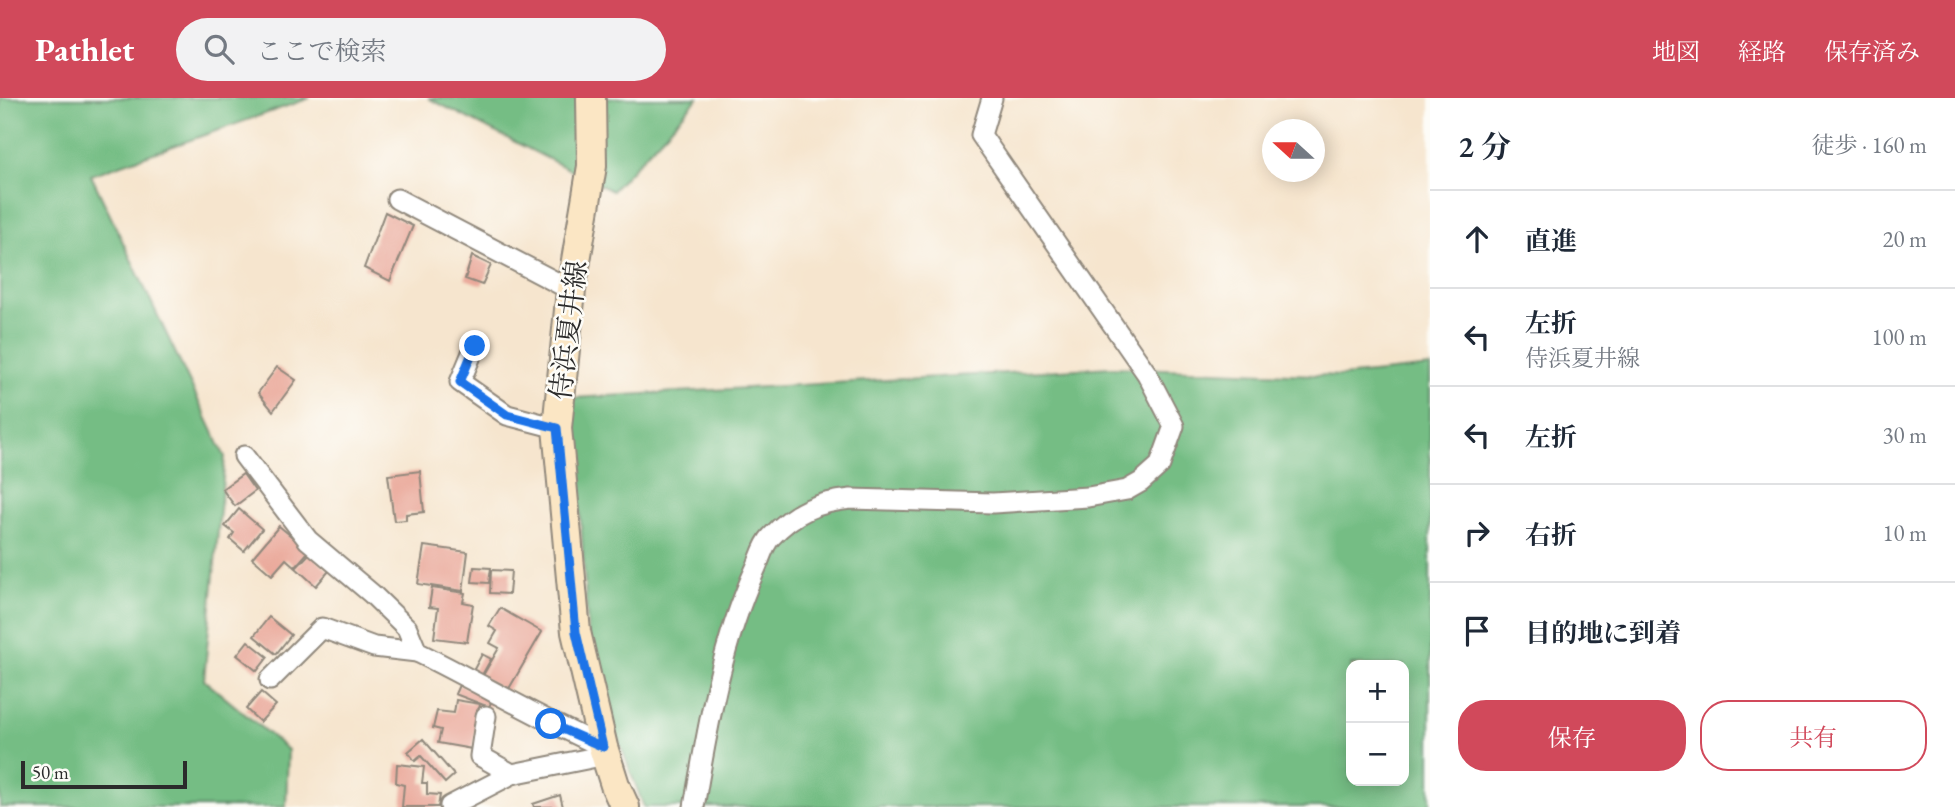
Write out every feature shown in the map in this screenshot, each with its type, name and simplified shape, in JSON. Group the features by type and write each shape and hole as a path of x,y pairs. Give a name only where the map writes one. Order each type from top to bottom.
{"main road":[{"name":"侍浜夏井線","path":"591,98 592,166 571,290 557,428 576,632 605,751 625,807"}],"street":[{"path":"694,807 711,707 739,604 769,538 799,512 832,501 851,499 993,503 1088,497 1126,490 1141,482 1160,465 1174,426 1147,374 981,135 992,98"},
{"path":"397,199 571,290"},
{"path":"475,346 460,382 507,415 557,428"},
{"path":"244,456 308,540 372,594 407,628 417,652"},
{"path":"270,680 322,628 374,647 417,652 605,751"},
{"path":"486,716 480,756 512,774"},
{"path":"450,806 512,774 605,751"}],"green space":[{"path":"0,98 310,98 91,175 225,457 204,680 288,750 286,807 0,807"},
{"path":"428,98 698,98 612,191"},
{"path":"1112,367 1342,376 1430,367 1430,807 644,807 590,665 573,398"}],"building":[{"path":"385,212 413,226 390,281 364,268"},
{"path":"472,256 491,265 482,285 465,279"},
{"path":"277,367 296,380 273,411 258,393"},
{"path":"420,471 424,512 406,514 406,520 394,521 388,475"},
{"path":"243,474 255,491 235,506 222,489"},
{"path":"239,509 262,529 244,551 230,539 234,533 225,526"},
{"path":"279,526 309,551 295,567 286,559 272,575 252,558"},
{"path":"424,546 468,552 463,591 418,584"},
{"path":"310,553 329,571 316,586 296,568"},
{"path":"474,567 491,568 489,583 472,582"},
{"path":"491,570 511,571 509,594 490,593"},
{"path":"432,588 465,593 463,602 473,604 467,642 434,638 438,608 429,607"},
{"path":"500,608 542,632 507,692 482,677 499,648 490,643 497,631 489,626"},
{"path":"269,617 291,635 276,654 254,636"},
{"path":"248,641 268,657 257,671 237,655"},
{"path":"482,654 491,659 482,675 473,671"},
{"path":"459,685 493,697 489,707 455,694"},
{"path":"261,692 276,705 260,722 246,709"},
{"path":"456,700 480,704 472,749 438,743 441,730 433,728 437,711 454,713"},
{"path":"423,739 454,775 445,783 421,756 415,761 408,752"},
{"path":"397,764 424,767 422,783 427,783 427,794 440,795 438,807 402,807 404,785 396,783"},
{"path":"560,795 563,807 534,807 533,804"}],"route":[{"path":"475,346 460,382 507,415 557,428 576,632 603,747 551,724"}]}
